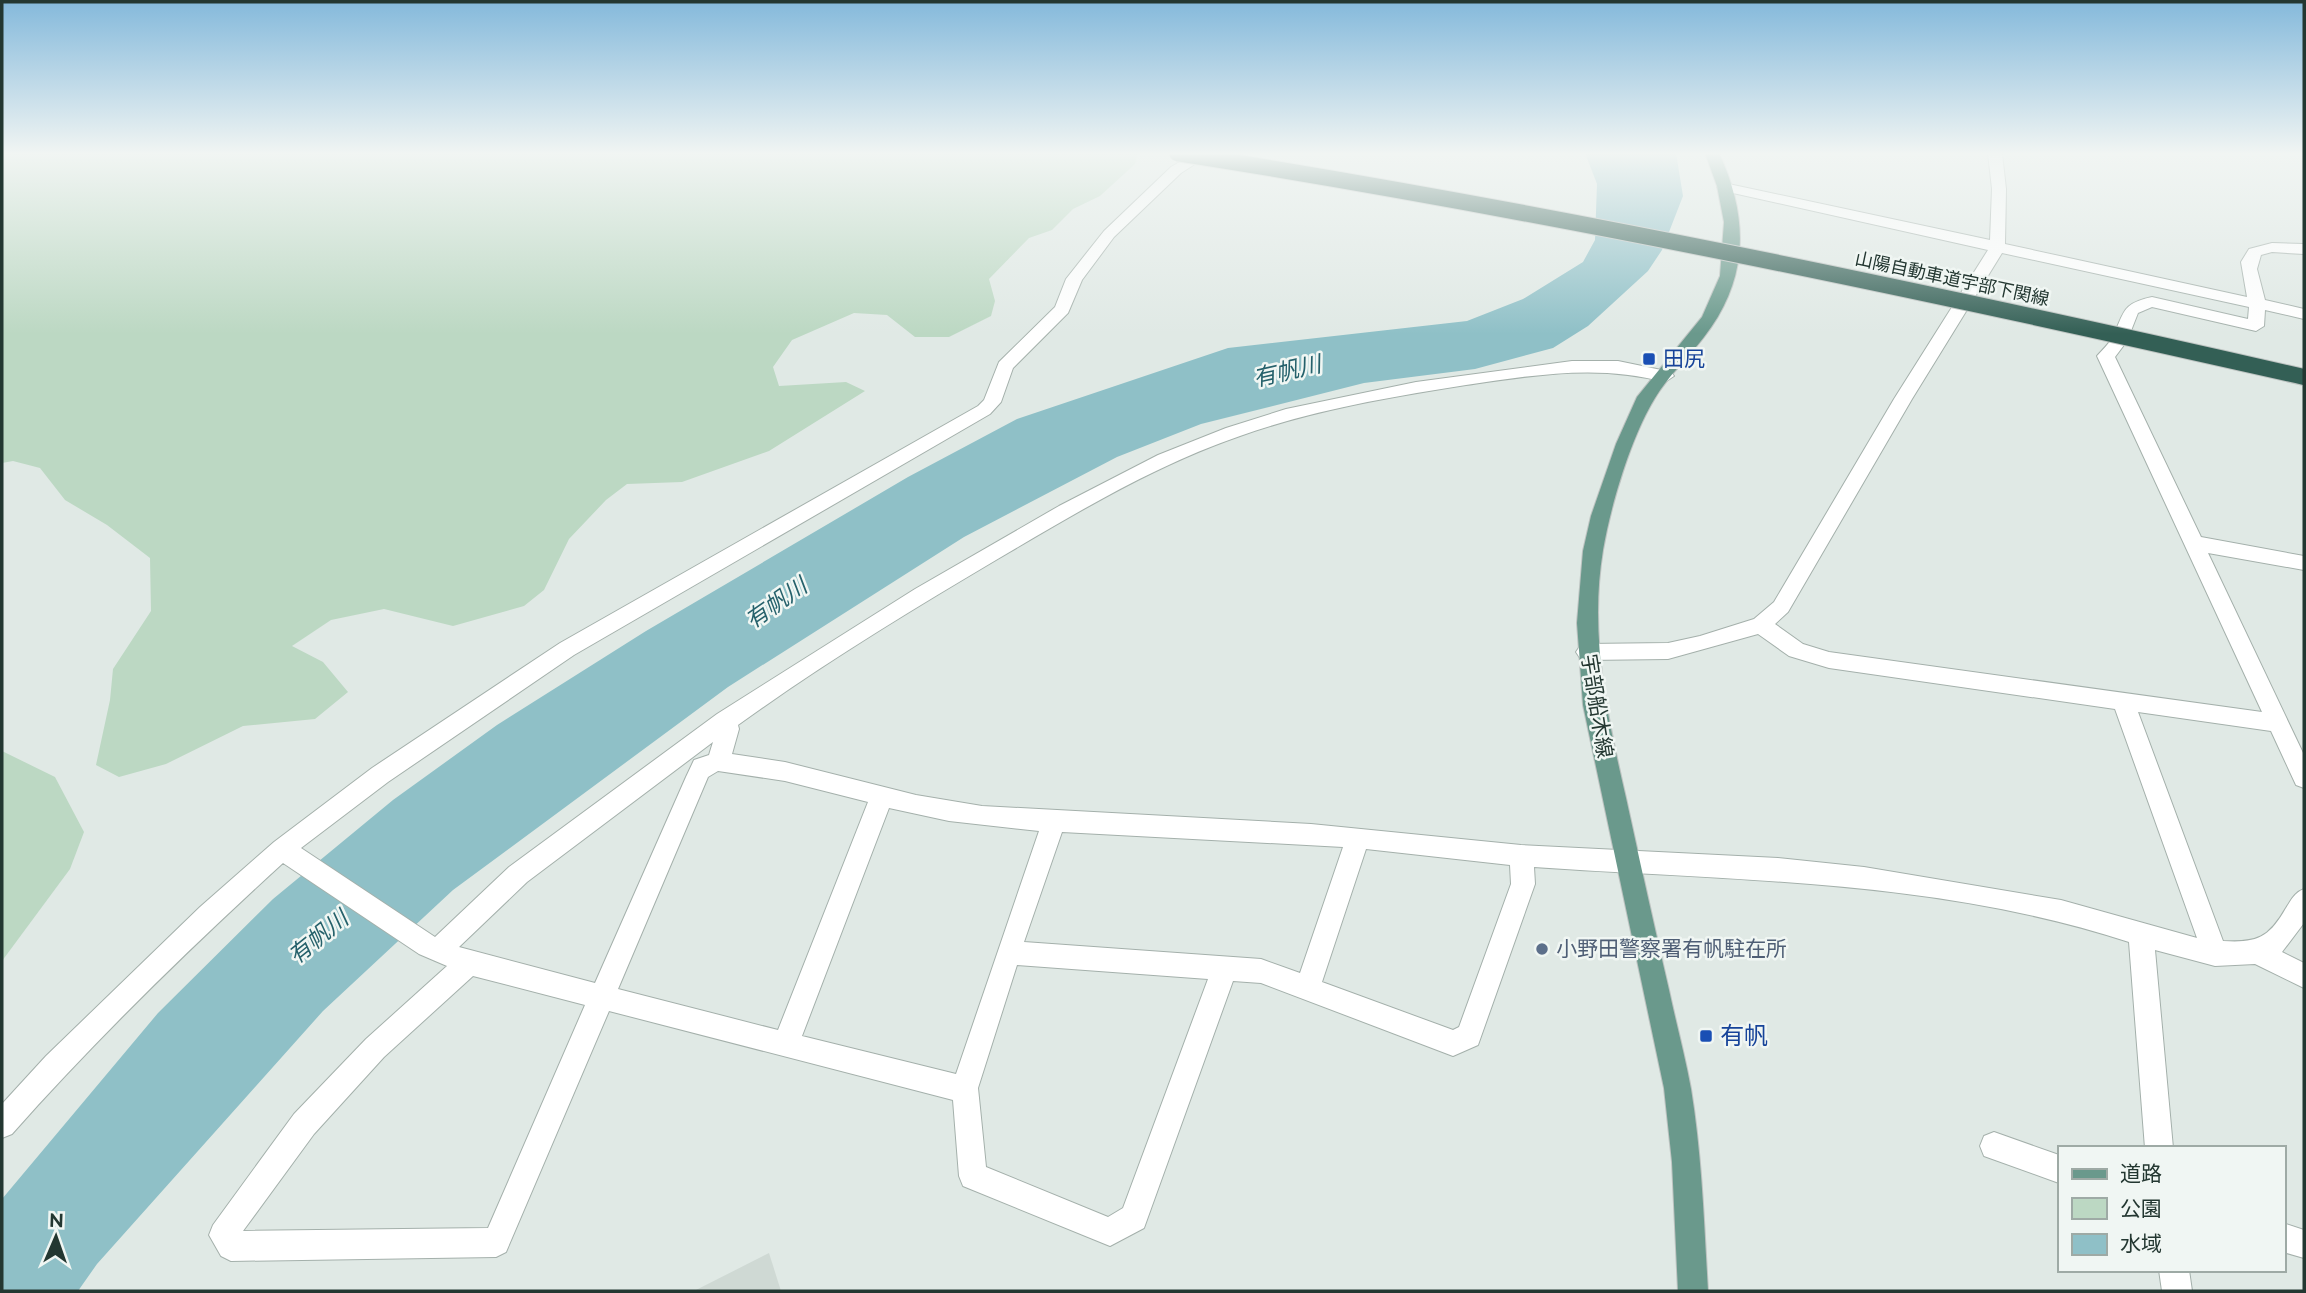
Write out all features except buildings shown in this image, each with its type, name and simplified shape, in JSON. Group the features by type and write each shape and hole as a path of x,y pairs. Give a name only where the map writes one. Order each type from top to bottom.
{"highway":[{"name":"山陽自動車道宇部下関線","path":"1532,213 1856,277 2304,377"}],"main road":[{"name":"宇部船木線","path":"1693,1291 1686,1163 1677,1088 1626,861 1594,705 1587,652 1590,566 1606,492 1644,401 1712,314 1723,292 1729,270 1732,230 1729,213"}],"street":[{"path":"2,1124 55,1065 287,852 380,775 567,649 984,410 992,402 1006,366 1062,309 1074,278 1109,234 1130,213"},
{"path":"1842,213 2304,314"},
{"path":"1587,652 1668,651 1700,644 1761,625 1781,607 1903,399 1997,248 1998,213"},
{"path":"2304,249 2267,248 2250,257 2249,268 2257,304 2256,326 2152,302 2139,304 2130,311 2119,340 2106,356 2304,778"},
{"path":"433,948 494,895 725,720 915,599 1067,509 1168,458 1231,432 1299,411 1367,395 1547,368 1601,363 1637,367 1665,376"},
{"path":"2194,543 2304,563"},
{"path":"1761,625 1796,650 1829,660 2278,723"},
{"path":"2123,701 2215,954"},
{"path":"718,762 728,729 725,720"},
{"path":"469,963 375,1048 304,1124 223,1235 231,1246 496,1242 696,776 702,767 718,762 817,778 882,796 978,816 1359,838 1521,856 1744,865 1860,877 1999,899 2089,918 2215,954 2257,952 2276,945 2304,900"},
{"path":"785,1045 882,796"},
{"path":"1055,820 1008,953 965,1088 973,1176 1110,1232 1135,1219 1225,968"},
{"path":"1308,987 1359,838"},
{"path":"287,852 433,948 469,963 944,1086 965,1088"},
{"path":"1008,953 1261,971 1453,1043 1469,1036 1523,884 1521,856"},
{"path":"2141,933 2159,1146"},
{"path":"2257,952 2304,976"},
{"path":"1994,1146 2058,1169"},
{"path":"2285,1238 2304,1244"},
{"path":"2174,1272 2177,1291"}],"shaded area":[{"path":"769,1253 781,1291 694,1291"}],"green space":[{"path":"2,213 1069,213 1052,230 1029,238 989,279 995,301 991,316 949,337 915,337 887,315 854,313 792,340 773,367 779,386 846,382 865,391 769,451 682,482 627,484 606,500 569,539 544,590 524,606 453,626 384,609 331,620 292,646 323,662 348,692 315,719 243,726 166,764 119,777 96,765 110,700 113,669 151,611 150,558 107,525 65,500 40,468 13,461 2,463"},
{"path":"2,751 55,777 84,832 70,869 2,961"}],"water":[{"name":"有帆川","path":"1596,213 1676,213 1662,250 1648,271 1588,326 1553,348 1475,369 1364,383 1201,424 1117,457 964,537 728,687 453,890 323,1011 97,1264 78,1291 2,1291 2,1199 158,1013 273,899 393,800 497,725 646,631 908,477 1017,419 1228,348 1467,321 1523,299 1583,262 1595,240"}],"place":[{"name":"田尻","path":"1649,359"},
{"name":"小野田警察署有帆駐在所","path":"1542,949"},
{"name":"有帆","path":"1706,1036"}]}
